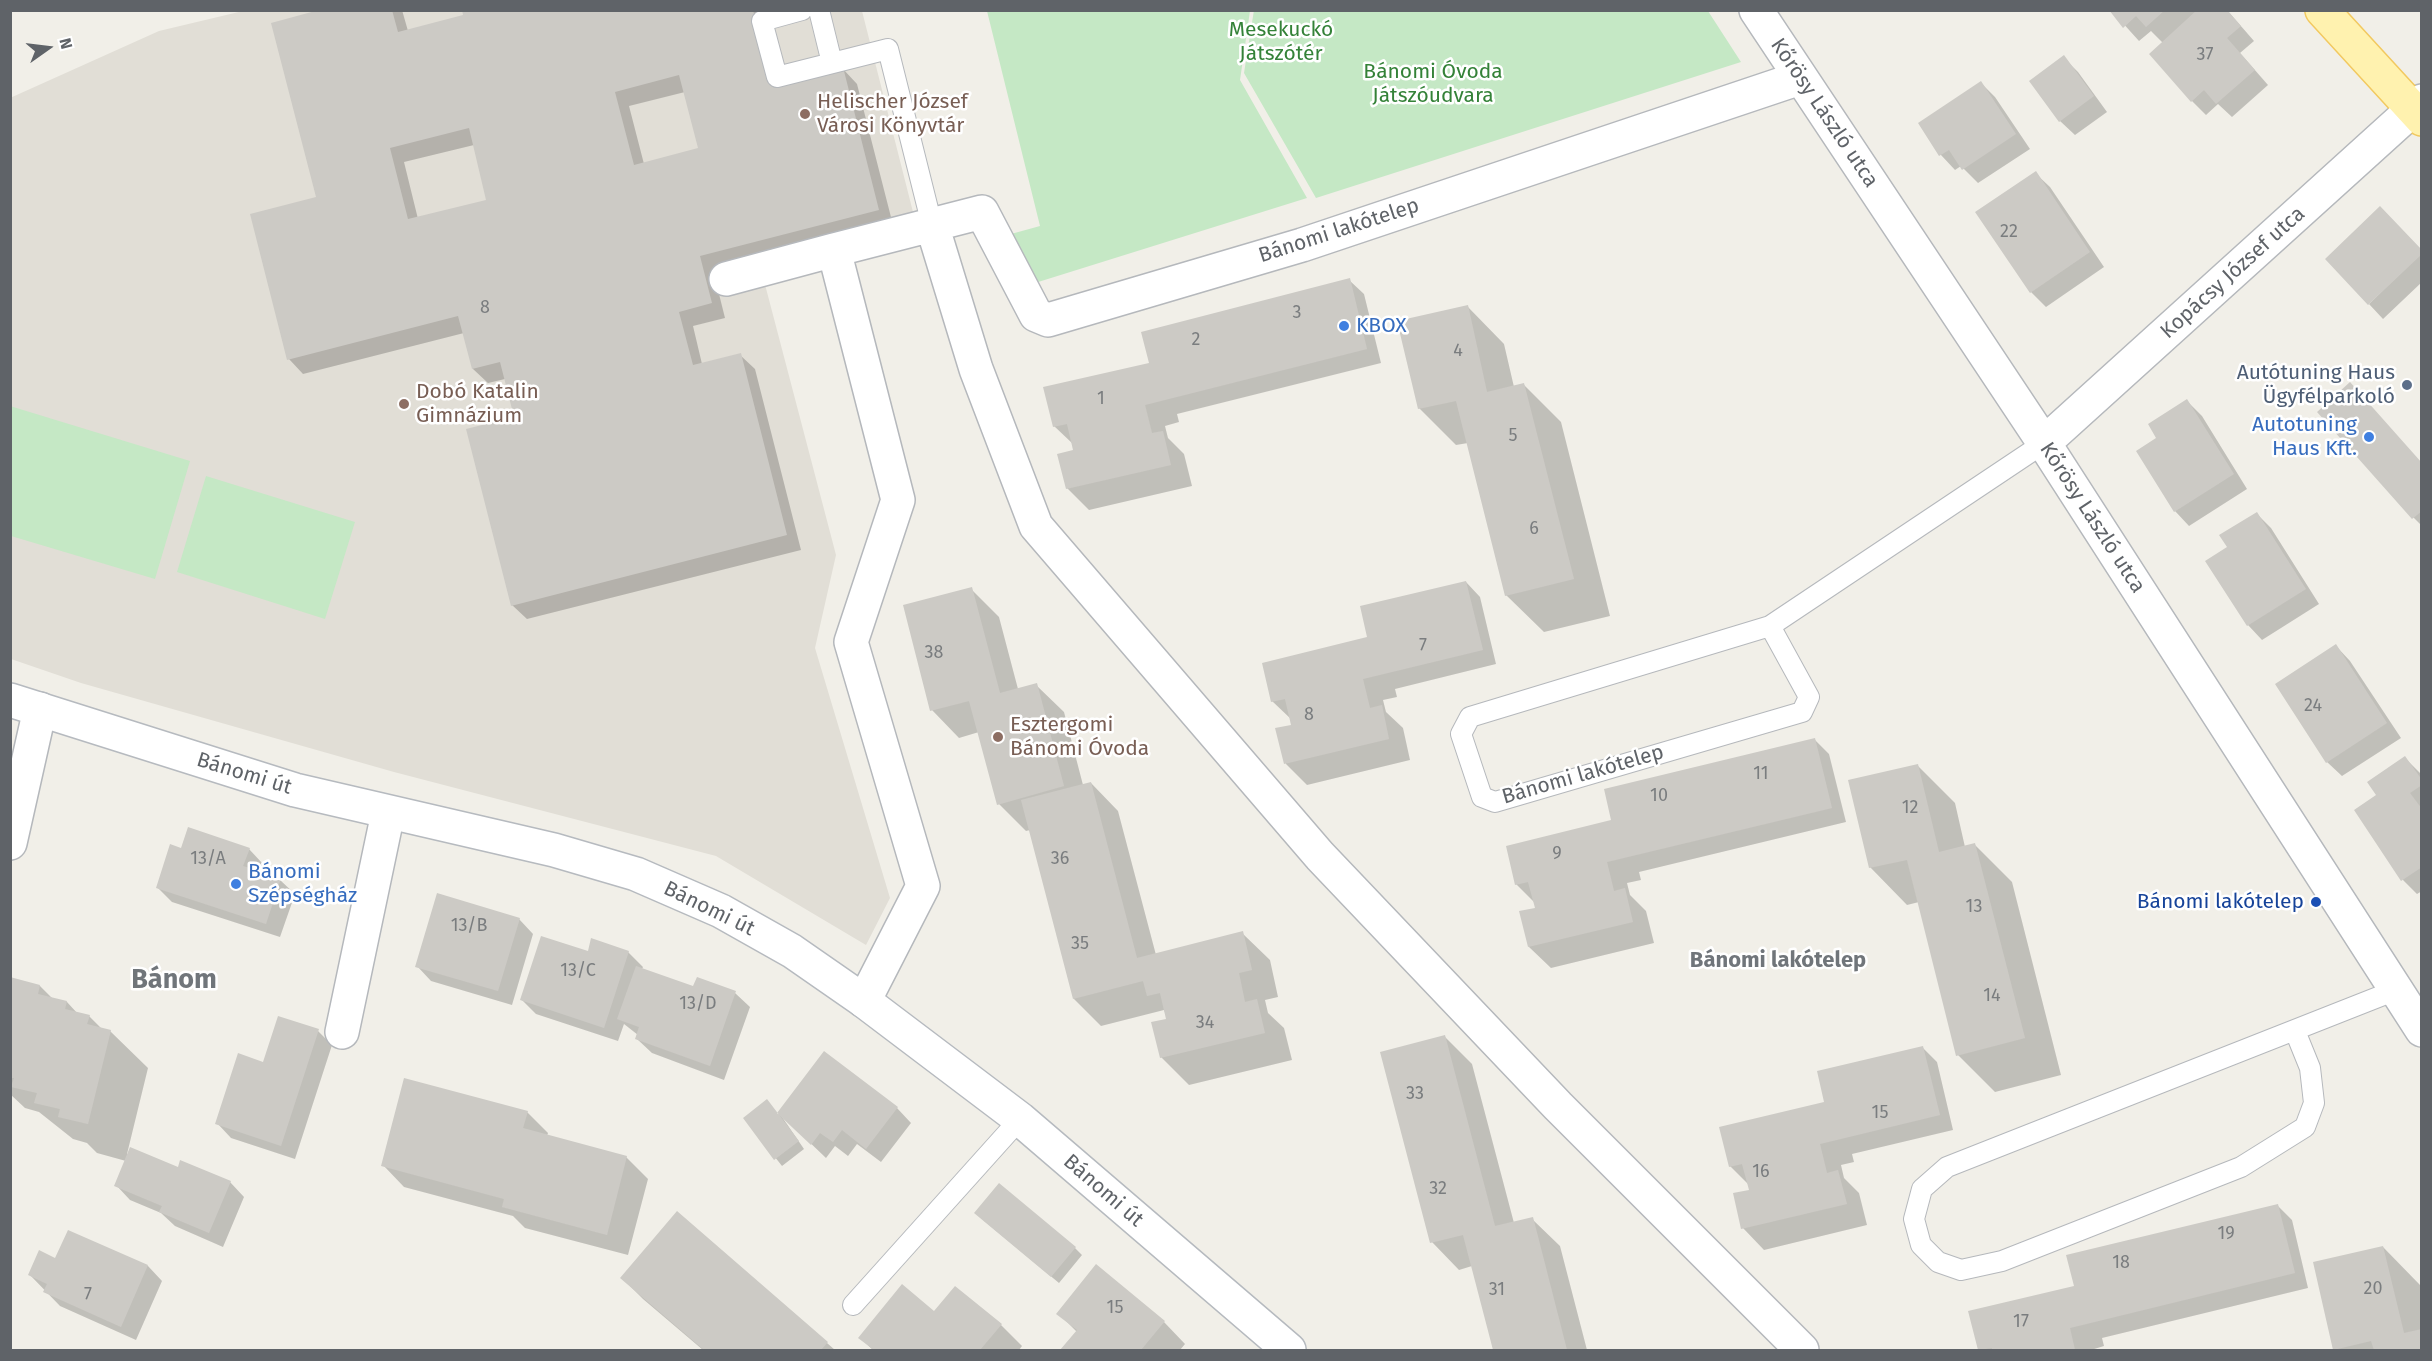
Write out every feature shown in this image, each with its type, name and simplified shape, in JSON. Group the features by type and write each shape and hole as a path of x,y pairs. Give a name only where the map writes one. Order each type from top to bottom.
{"main road":[{"path":"2322,10 2419,110"}],"street":[{"name":"Kőrösy László utca","path":"1756,10 2044,443 2421,1030"},
{"name":"Bánomi lakótelep","path":"932,225 982,212 1036,315 1048,320 1302,244 1800,78"},
{"name":"Kopácsy József utca","path":"2044,443 2419,110"},
{"path":"726,279 932,225 976,369 1036,525 1320,856 1558,1106 1802,1350"},
{"path":"834,250 898,500 851,642 923,886 864,1001"},
{"path":"10,843 25,704"},
{"name":"Bánomi út","path":"25,704 295,790 554,850 636,874 721,911 792,951 864,1001 1020,1119 1289,1350"},
{"path":"342,1032 388,813"}],"lane":[{"path":"802,10 762,21 777,77 888,49 932,225"},
{"path":"819,10 832,63"},
{"name":"Bánomi lakótelep","path":"1770,626 1809,697 1802,712 1495,802 1482,797 1461,734 1470,717 1770,626 2044,443"},
{"path":"2295,1031 2310,1068 2314,1103 2305,1127 2241,1167 2002,1260 1961,1270 1938,1263 1921,1245 1914,1219 1922,1188 1947,1167 2396,990"},
{"path":"853,1305 1020,1119"}],"shaded area":[{"name":"Dobó Katalin Gimnázium","path":"243,11 862,11 913,212 757,254 836,555 815,648 890,898 866,945 716,856 394,772 81,683 11,659 10,98 159,31"}],"green space":[{"name":"Bánomi Óvoda Játszóudvara","path":"1254,10 1708,11 1741,62 1316,198 1244,73"},
{"path":"987,11 1250,11 1240,80 1307,198 1035,283 1011,234 1040,226"},
{"path":"10,406 190,461 155,579 11,536"},
{"path":"206,476 355,522 325,619 177,572"}],"building":[{"path":"319,10 392,10 398,32 463,15 462,10 753,10 772,86 843,67 879,210 700,256 712,303 679,312 693,365 741,353 787,535 511,606 466,429 514,417 500,362 472,369 458,316 287,360 250,214 316,197 271,23","holes":["679,75 698,148 634,165 615,92","469,128 486,200 408,219 390,148"]},
{"path":"2109,10 2165,10 2146,27 2136,16 2123,28"},
{"path":"2197,10 2227,10 2241,26 2227,38 2255,70 2216,104 2204,90 2191,102 2149,54"},
{"path":"2064,55 2094,96 2059,122 2029,81"},
{"path":"1981,81 2016,134 1962,170 1949,150 1939,156 1918,123"},
{"path":"2036,171 2090,252 2030,293 1975,212"},
{"path":"2380,206 2422,250 2422,254 2368,305 2325,259"},
{"path":"1350,278 1367,349 1145,405 1152,433 1163,431 1171,465 1066,489 1057,454 1073,450 1067,424 1053,427 1043,387 1149,363 1141,332"},
{"path":"1468,305 1487,392 1524,383 1574,579 1505,596 1456,401 1418,409 1397,321"},
{"name":"Autotuning Haus Kft.","path":"2350,382 2422,463 2422,511 2412,519 2317,412"},
{"path":"2187,399 2234,474 2174,512 2136,451 2156,438 2148,424"},
{"path":"2257,512 2306,589 2247,626 2205,561 2227,547 2219,535"},
{"path":"1466,581 1483,650 1363,679 1370,708 1382,705 1389,739 1284,764 1275,728 1291,725 1285,699 1271,702 1262,663 1367,637 1360,606"},
{"path":"972,587 1000,693 1037,683 1064,786 997,805 969,701 930,711 903,605"},
{"path":"2336,644 2387,723 2326,763 2275,684"},
{"path":"1815,738 1832,808 1607,862 1614,891 1625,888 1633,922 1528,947 1519,911 1535,908 1528,882 1515,885 1506,846 1611,820 1604,789"},
{"path":"2405,756 2422,780 2422,785 2410,793 2422,809 2422,867 2401,881 2354,810 2376,795 2367,782"},
{"path":"1918,764 1939,852 1975,843 2025,1038 1956,1056 1907,860 1869,868 1848,780"},
{"path":"1091,782 1137,958 1243,931 1252,970 1239,973 1245,1002 1257,999 1265,1033 1160,1058 1151,1022 1166,1019 1160,993 1147,996 1143,981 1073,999 1021,800"},
{"path":"188,827 250,848 243,866 281,878 266,924 156,888 170,844 181,848"},
{"path":"437,893 520,918 498,991 415,967"},
{"path":"541,936 588,951 591,938 629,951 604,1028 520,1000"},
{"path":"636,966 693,986 697,977 736,991 710,1066 635,1039 639,1027 617,1019"},
{"path":"10,977 40,985 38,994 67,1001 65,1009 90,1015 87,1024 111,1030 88,1124 58,1117 60,1109 34,1103 37,1093 11,1087 14,1078 10,1078"},
{"path":"278,1016 319,1029 281,1146 215,1124 238,1053 263,1062"},
{"path":"1445,1035 1495,1226 1533,1217 1567,1350 1493,1350 1463,1235 1430,1243 1380,1052"},
{"path":"1923,1046 1940,1115 1820,1144 1827,1173 1838,1170 1847,1204 1741,1229 1733,1193 1749,1190 1742,1164 1729,1167 1719,1127 1824,1102 1817,1071"},
{"path":"824,1051 898,1107 866,1149 842,1130 833,1142 820,1133 811,1145 777,1113"},
{"path":"404,1078 528,1111 523,1128 627,1156 607,1235 502,1207 504,1199 381,1166"},
{"path":"767,1099 799,1141 774,1160 743,1118"},
{"path":"130,1147 178,1167 180,1160 231,1181 209,1233 159,1212 162,1206 114,1186"},
{"path":"999,1183 1076,1247 1051,1277 974,1213"},
{"path":"2278,1204 2295,1273 2070,1328 2075,1350 1992,1350 1992,1348 1978,1350 1968,1311 2074,1286 2066,1255"},
{"path":"677,1211 828,1342 821,1350 704,1350 620,1278"},
{"path":"68,1230 148,1265 121,1327 43,1292 47,1284 28,1275 39,1250 55,1258"},
{"path":"2383,1246 2404,1333 2422,1329 2422,1350 2374,1350 2371,1341 2333,1350 2313,1262"},
{"path":"1096,1264 1165,1321 1141,1350 1060,1350 1077,1330 1056,1314"},
{"path":"902,1284 934,1311 955,1286 1002,1324 980,1350 874,1350 858,1338"}],"place":[{"name":"Helischer József Városi Könyvtár","path":"805,114"},
{"name":"KBOX","path":"1344,326"},
{"name":"Autótuning Haus Ügyfélparkoló","path":"2407,385"},
{"name":"Dobó Katalin Gimnázium","path":"404,404"},
{"name":"Autotuning Haus Kft.","path":"2369,437"},
{"name":"Esztergomi Bánomi Óvoda","path":"998,737"},
{"name":"Bánomi Szépségház","path":"236,884"},
{"name":"Bánomi lakótelep","path":"2316,902"}],"district":[{"name":"Bánomi lakótelep","path":"1778,961"},
{"name":"Bánom","path":"174,980"}],"park label":[{"name":"Mesekuckó Játszótér","path":"1281,42"}]}
